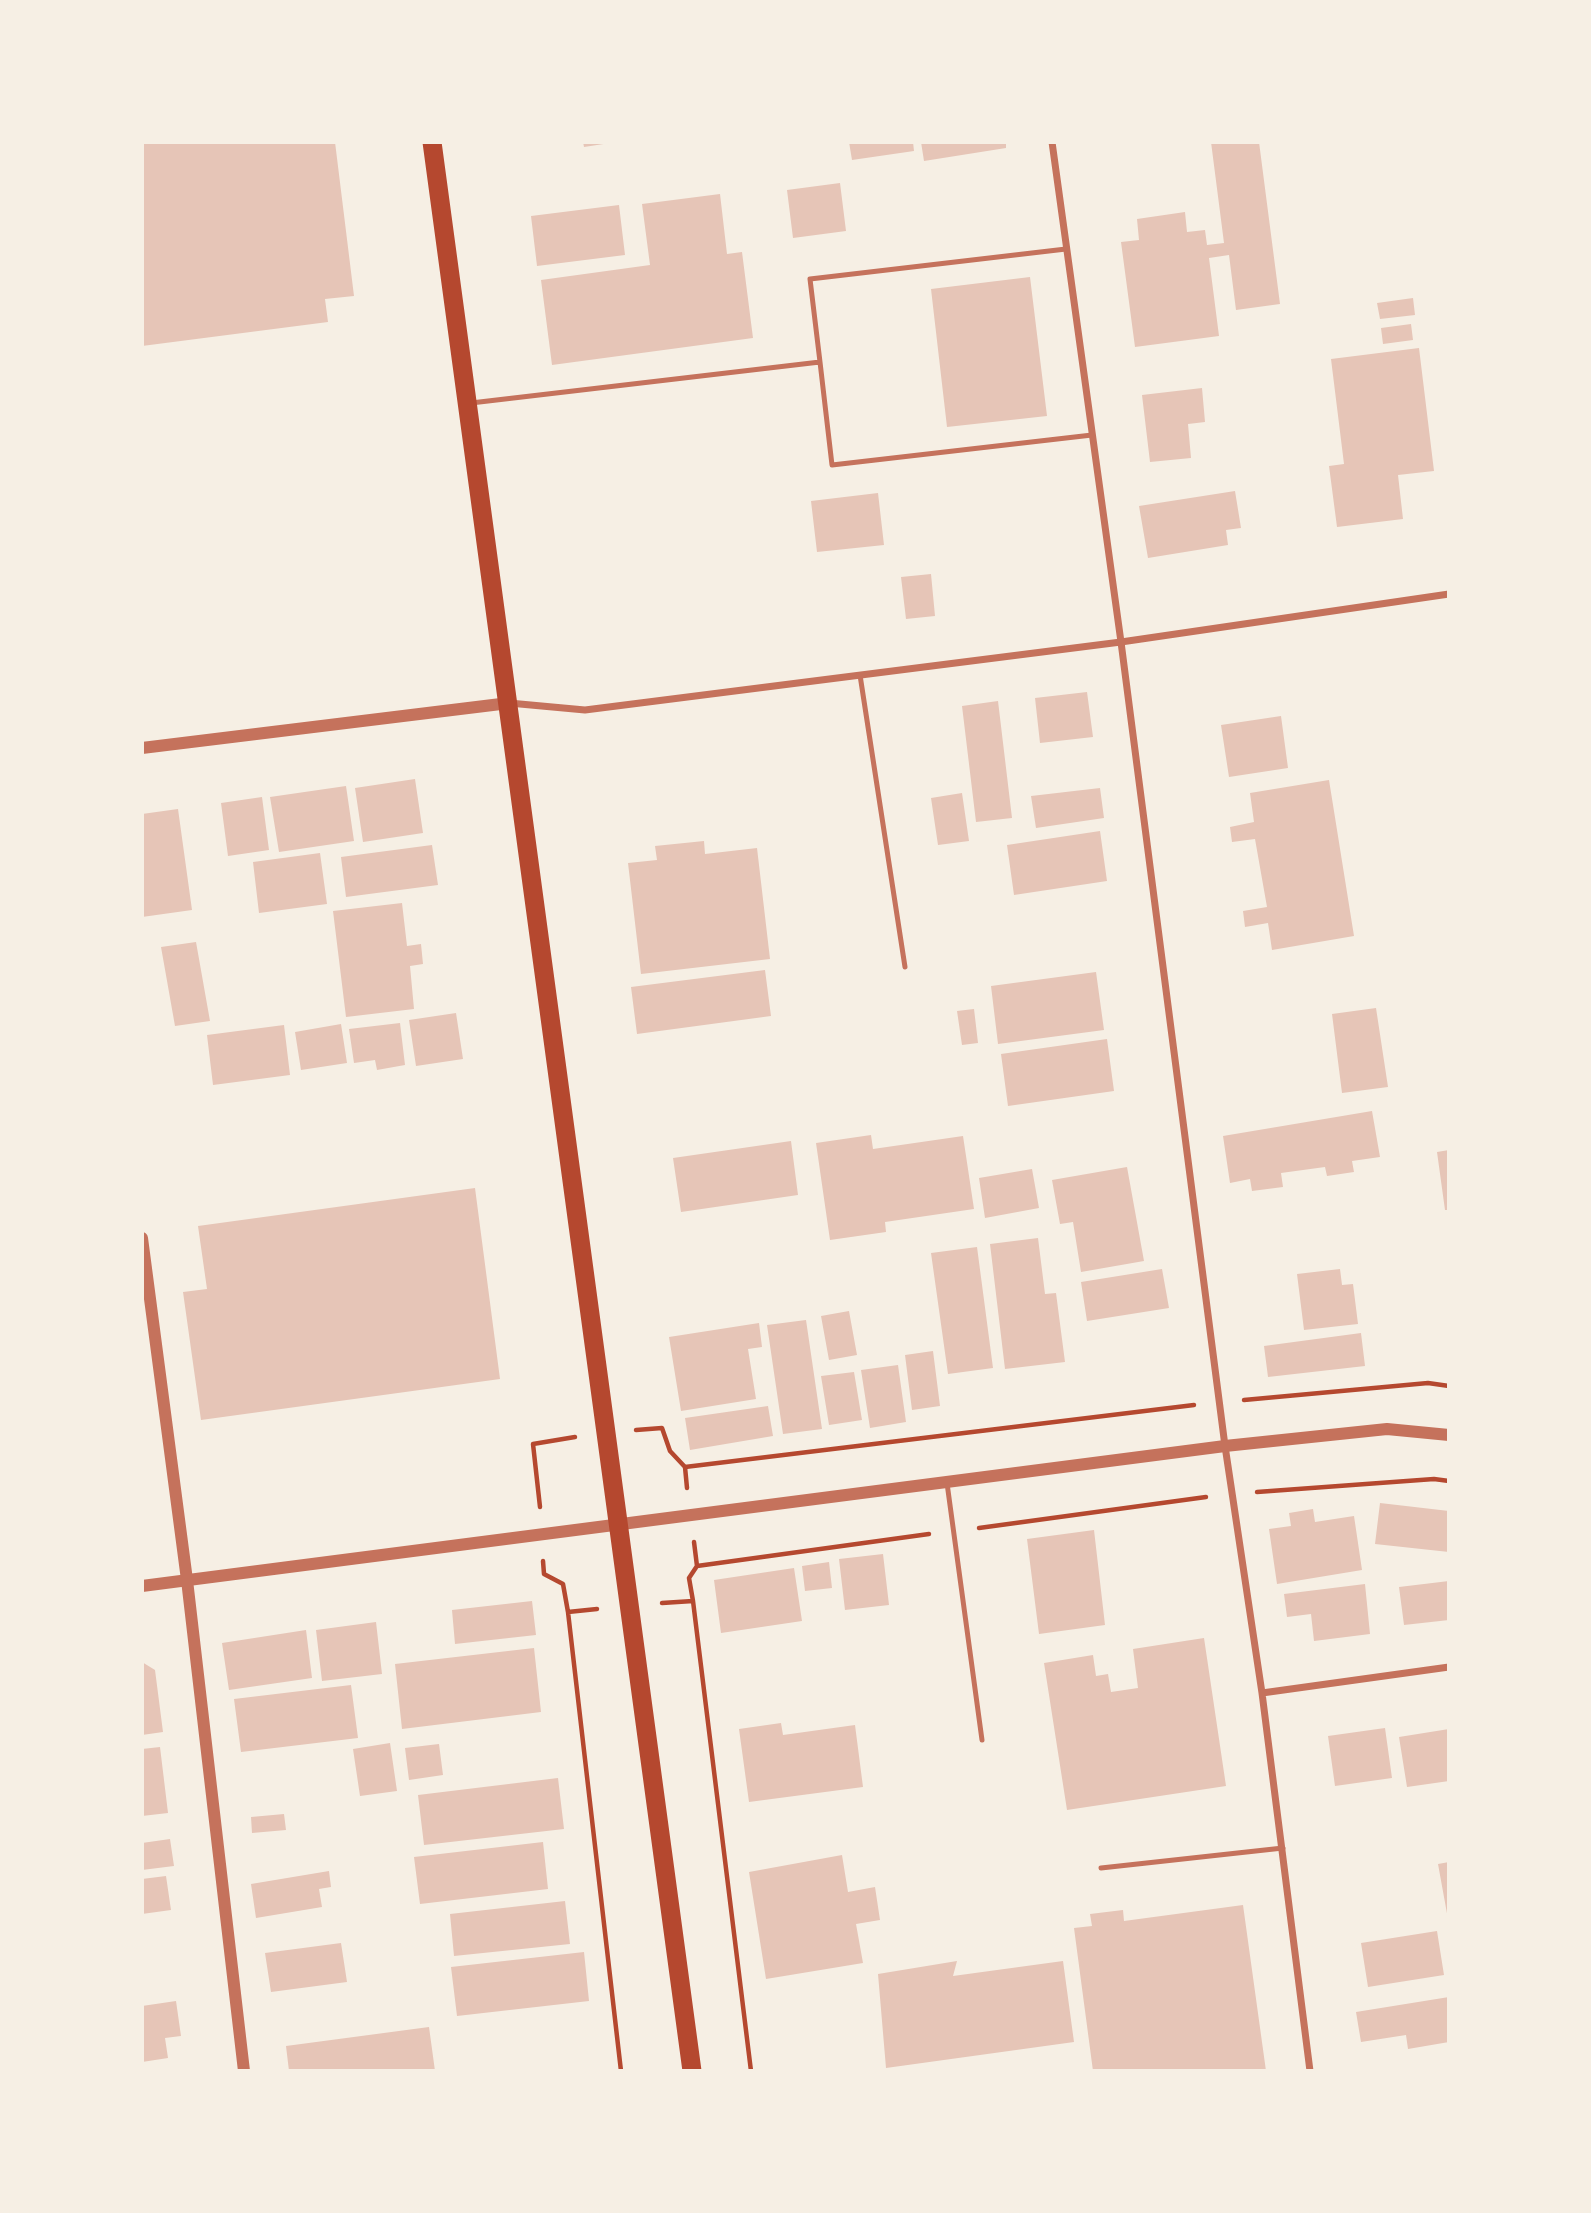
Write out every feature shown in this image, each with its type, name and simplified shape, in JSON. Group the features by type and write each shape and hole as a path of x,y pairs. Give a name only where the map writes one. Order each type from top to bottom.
{"highway":[{"path":"432,142 692,2071"}],"street":[{"path":"1052,142 1121,642 1219,1402 1283,1849 1310,2071"},
{"path":"142,748 509,703 585,710 1121,642 1449,594"},
{"path":"142,1238 187,1580 244,2071"},
{"path":"142,1586 1225,1446 1387,1429 1449,1435"},
{"path":"1262,1693 1449,1667"}],"lane":[{"path":"1066,249 810,279 832,465 1092,435"},
{"path":"468,403 820,362"},
{"path":"860,675 905,967"},
{"path":"947,1482 982,1740"},
{"path":"1101,1868 1283,1849"}],"path":[{"path":"690,1514 685,1467 1219,1402 1428,1383 1449,1386"},
{"path":"697,1566 1232,1493 1434,1479 1449,1481"},
{"path":"693,1601 751,2071"},
{"path":"568,1612 621,2071"}],"building":[{"path":"142,142 335,142 354,296 325,299 328,322 142,346"},
{"path":"583,142 610,142 610,143 584,147"},
{"path":"849,142 913,142 914,151 852,160"},
{"path":"921,142 1006,142 1006,148 924,161"},
{"path":"1211,142 1259,142 1280,304 1236,310 1229,255 1209,258 1219,336 1135,347 1121,242 1139,240 1137,219 1185,212 1187,232 1205,230 1207,245 1224,243"},
{"path":"840,183 846,231 793,238 787,190"},
{"path":"720,194 727,254 742,252 753,338 552,365 541,280 650,265 642,204"},
{"path":"619,205 625,255 537,266 531,216"},
{"path":"1030,277 1047,416 947,427 931,289"},
{"path":"1413,298 1415,315 1380,319 1377,303"},
{"path":"1411,324 1413,340 1383,344 1381,328"},
{"path":"1419,348 1434,471 1398,475 1403,519 1337,527 1329,466 1344,464 1331,359"},
{"path":"1202,388 1205,422 1188,424 1191,458 1150,462 1142,395"},
{"path":"1235,491 1241,528 1226,530 1228,545 1148,558 1139,506"},
{"path":"878,493 884,545 817,552 811,501"},
{"path":"931,574 935,616 906,619 901,577"},
{"path":"1087,692 1093,737 1040,743 1035,698"},
{"path":"998,701 1012,818 976,822 962,706"},
{"path":"1281,716 1288,768 1229,777 1221,725"},
{"path":"415,779 423,833 363,842 355,788"},
{"path":"1329,780 1354,936 1272,950 1268,923 1245,927 1243,911 1267,907 1255,839 1232,842 1230,827 1254,822 1250,793"},
{"path":"346,786 354,841 279,852 270,797"},
{"path":"1100,788 1104,818 1036,828 1031,796"},
{"path":"962,793 969,841 938,845 931,798"},
{"path":"262,797 269,850 228,856 221,803"},
{"path":"178,809 192,910 142,917 142,814"},
{"path":"1100,831 1107,881 1014,895 1007,845"},
{"path":"704,841 705,854 757,848 770,959 641,974 628,863 657,860 655,846"},
{"path":"432,845 438,885 346,897 341,857"},
{"path":"320,853 327,904 259,913 253,862"},
{"path":"402,903 407,946 421,944 423,964 410,966 414,1009 346,1017 333,911"},
{"path":"196,942 210,1021 175,1026 161,947"},
{"path":"765,970 771,1016 637,1034 631,987"},
{"path":"1096,972 1104,1030 998,1044 991,986"},
{"path":"1376,1008 1388,1087 1342,1093 1332,1014"},
{"path":"974,1009 978,1043 962,1045 957,1011"},
{"path":"456,1013 463,1059 416,1066 409,1020"},
{"path":"400,1023 405,1065 377,1070 375,1060 354,1063 349,1029"},
{"path":"341,1024 347,1063 301,1070 295,1032"},
{"path":"284,1025 290,1075 213,1085 207,1035"},
{"path":"1107,1039 1114,1091 1008,1106 1001,1054"},
{"path":"1372,1111 1380,1157 1352,1161 1354,1172 1327,1176 1325,1167 1281,1173 1283,1187 1252,1191 1250,1179 1230,1183 1223,1136"},
{"path":"871,1135 873,1149 963,1136 974,1209 885,1222 886,1232 830,1240 816,1143"},
{"path":"791,1141 798,1195 681,1212 673,1158"},
{"path":"1449,1150 1449,1210 1445,1210 1437,1152"},
{"path":"1127,1167 1144,1261 1081,1272 1073,1222 1060,1224 1052,1180"},
{"path":"1032,1169 1039,1208 985,1218 979,1178"},
{"path":"475,1188 500,1379 201,1420 183,1292 207,1289 198,1226"},
{"path":"1038,1238 1045,1294 1056,1293 1065,1362 1005,1369 990,1244"},
{"path":"977,1247 993,1368 948,1374 931,1253"},
{"path":"1162,1269 1169,1308 1087,1321 1081,1282"},
{"path":"1340,1269 1342,1285 1353,1284 1358,1324 1304,1330 1297,1274"},
{"path":"849,1311 857,1355 829,1360 821,1316"},
{"path":"806,1320 822,1429 783,1434 767,1325"},
{"path":"759,1323 762,1347 748,1349 756,1399 681,1411 669,1337"},
{"path":"1361,1333 1365,1366 1268,1377 1264,1346"},
{"path":"933,1351 940,1406 912,1410 905,1355"},
{"path":"898,1365 906,1422 870,1428 861,1370"},
{"path":"854,1372 862,1420 829,1425 821,1376"},
{"path":"768,1406 773,1436 690,1450 685,1418"},
{"path":"1380,1503 1449,1511 1449,1552 1375,1544"},
{"path":"1313,1509 1315,1522 1354,1516 1362,1570 1277,1584 1269,1529 1291,1526 1289,1513"},
{"path":"1094,1530 1105,1625 1039,1634 1027,1539"},
{"path":"883,1554 889,1605 845,1610 839,1559"},
{"path":"829,1562 832,1588 805,1591 802,1566"},
{"path":"794,1568 802,1621 721,1633 714,1580"},
{"path":"1449,1581 1449,1620 1404,1625 1399,1587"},
{"path":"1365,1584 1370,1634 1314,1641 1311,1614 1287,1617 1284,1594"},
{"path":"532,1601 536,1635 455,1644 452,1610"},
{"path":"376,1622 382,1674 322,1681 316,1630"},
{"path":"306,1630 312,1678 229,1690 222,1643"},
{"path":"1204,1638 1226,1786 1067,1810 1044,1663 1093,1655 1096,1676 1108,1674 1111,1692 1138,1688 1133,1649"},
{"path":"534,1648 541,1712 402,1729 395,1664"},
{"path":"142,1662 155,1670 163,1732 142,1735"},
{"path":"351,1685 358,1738 241,1752 234,1699"},
{"path":"781,1723 783,1735 855,1725 863,1787 749,1802 739,1729"},
{"path":"1385,1728 1392,1778 1335,1786 1328,1736"},
{"path":"1449,1729 1449,1781 1407,1787 1399,1737"},
{"path":"390,1743 397,1791 360,1796 353,1749"},
{"path":"439,1744 443,1775 409,1780 405,1748"},
{"path":"160,1747 168,1813 142,1816 142,1749"},
{"path":"558,1778 564,1829 424,1845 418,1795"},
{"path":"284,1814 286,1830 252,1833 251,1817"},
{"path":"170,1839 174,1866 142,1870 142,1843"},
{"path":"543,1842 548,1889 420,1904 414,1857"},
{"path":"842,1855 848,1892 875,1887 880,1920 856,1924 863,1963 766,1979 749,1872"},
{"path":"1449,1862 1449,1919 1448,1919 1438,1864"},
{"path":"329,1871 331,1887 319,1889 322,1907 256,1918 251,1884"},
{"path":"166,1876 171,1910 142,1914 142,1879"},
{"path":"565,1901 570,1944 454,1956 450,1914"},
{"path":"1243,1905 1266,2071 1093,2071 1074,1928 1092,1926 1090,1914 1123,1910 1124,1921"},
{"path":"1437,1931 1444,1975 1368,1987 1361,1943"},
{"path":"341,1943 347,1982 271,1992 265,1953"},
{"path":"584,1952 589,2001 457,2016 451,1967"},
{"path":"957,1961 953,1976 1063,1961 1074,2042 886,2068 878,1974"},
{"path":"1449,1997 1449,2042 1408,2049 1406,2035 1361,2042 1356,2012"},
{"path":"176,2001 181,2036 165,2038 168,2058 142,2062 142,2006"},
{"path":"429,2027 435,2071 289,2071 286,2046"}]}
